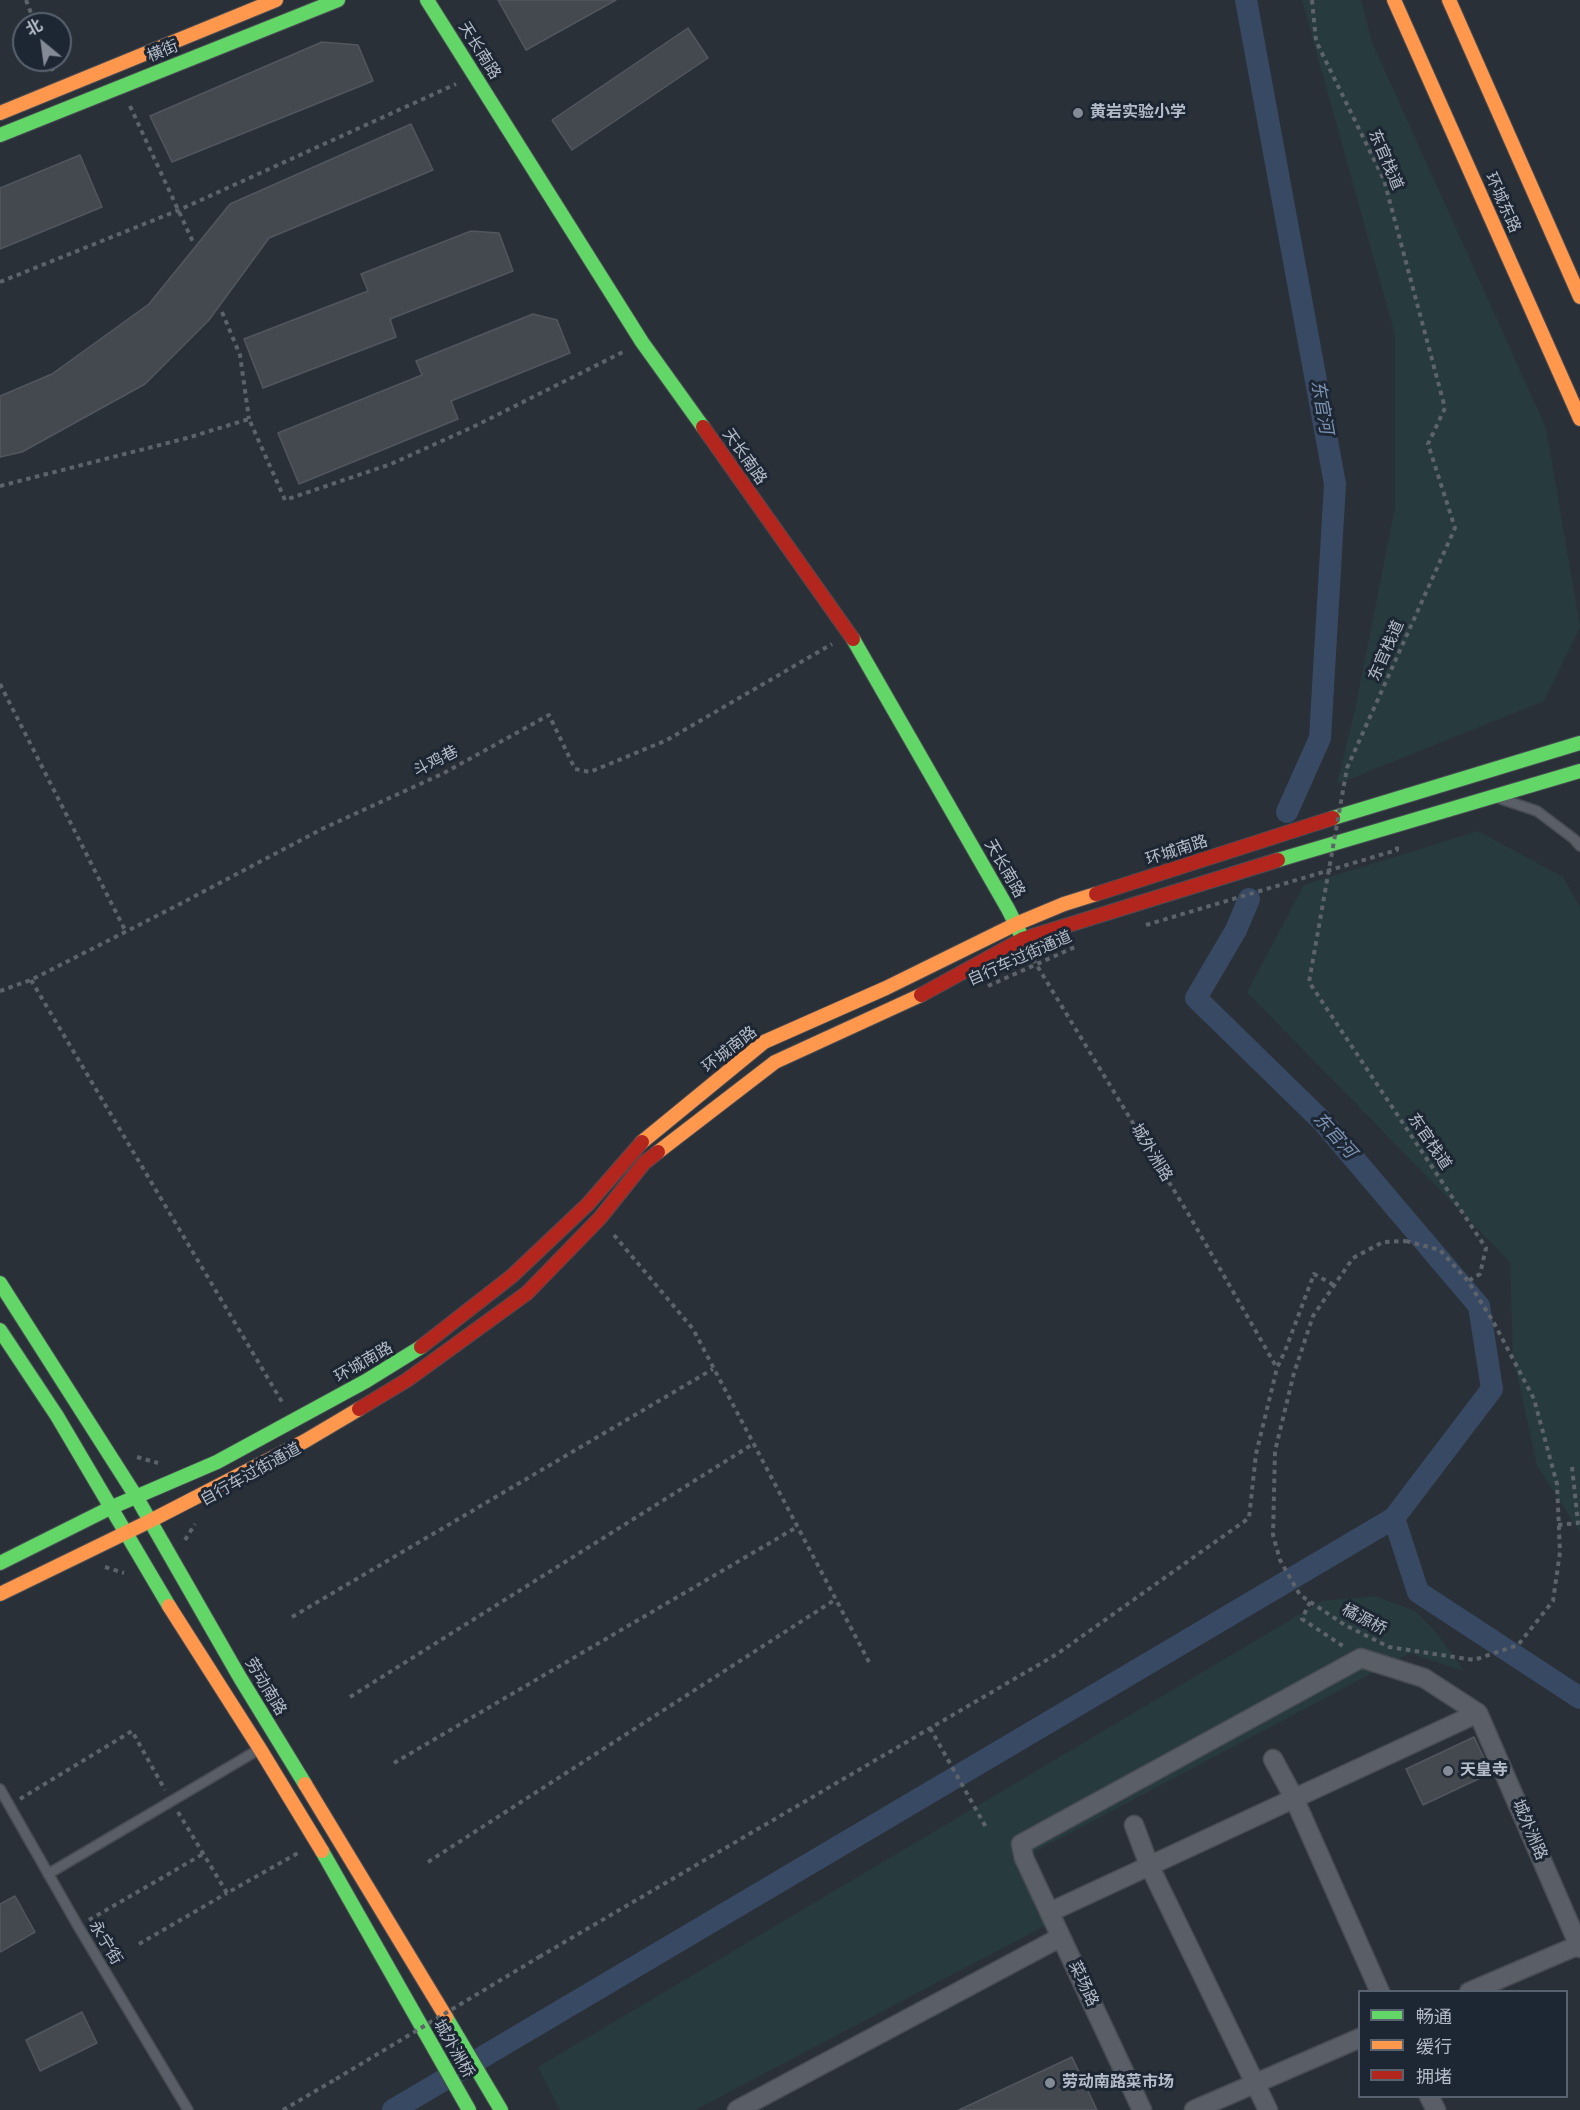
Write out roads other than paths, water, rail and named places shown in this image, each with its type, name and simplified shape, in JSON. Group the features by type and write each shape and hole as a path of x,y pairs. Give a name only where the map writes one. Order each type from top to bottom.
{"main road":[{"name":"横街","path":"0,112 276,0"},
{"name":"横街","path":"0,135 338,0"},
{"name":"天长南路","path":"427,0 642,342 850,633 1023,939"},
{"name":"环城东路","path":"1394,0 1580,419"},
{"name":"环城东路","path":"1449,0 1580,297"},
{"name":"环城南路","path":"0,1563 110,1508 217,1462 412,1354 512,1276 588,1204 635,1147 764,1042 886,988 1016,924 1064,904 1399,797 1580,743"},
{"path":"0,1594 150,1521 305,1441 407,1380 527,1293 600,1218 644,1163 775,1062 912,999 1023,939 1491,795 1580,771"},
{"name":"劳动南路","path":"0,1283 137,1498 239,1676 501,2110"},
{"path":"0,1330 57,1416 186,1635 260,1749"},
{"name":"城外洲桥","path":"260,1749 318,1843 468,2107"}],"street":[{"name":"菜场路","path":"1142,2110 1024,1858 1021,1844 1361,1658 1424,1678 1478,1713"},
{"path":"1050,1912 1478,1713"},
{"name":"城外洲路","path":"1478,1713 1579,1947"},
{"path":"1273,1759 1294,1798 1379,1990"},
{"path":"1134,1825 1149,1866 1268,2110"},
{"path":"737,2110 1061,1937"},
{"path":"1473,1990 1579,1947"},
{"path":"1194,2110 1358,2038"}],"lane":[{"path":"1491,795 1537,811 1580,846"},
{"path":"48,1874 260,1749"},
{"name":"永宁街","path":"0,1789 78,1926 188,2110"}],"waterway":[{"name":"东官河","path":"1246,0 1335,484 1320,738 1287,812"},
{"path":"393,2110 1394,1518 1492,1389 1479,1306 1323,1122 1196,998 1236,930 1249,899"},
{"path":"1394,1518 1418,1592 1580,1698"}],"place":[{"name":"黄岩实验小学","path":"1078,113"},
{"name":"天皇寺","path":"1448,1771"},
{"name":"劳动南路菜市场","path":"1050,2083"}]}
